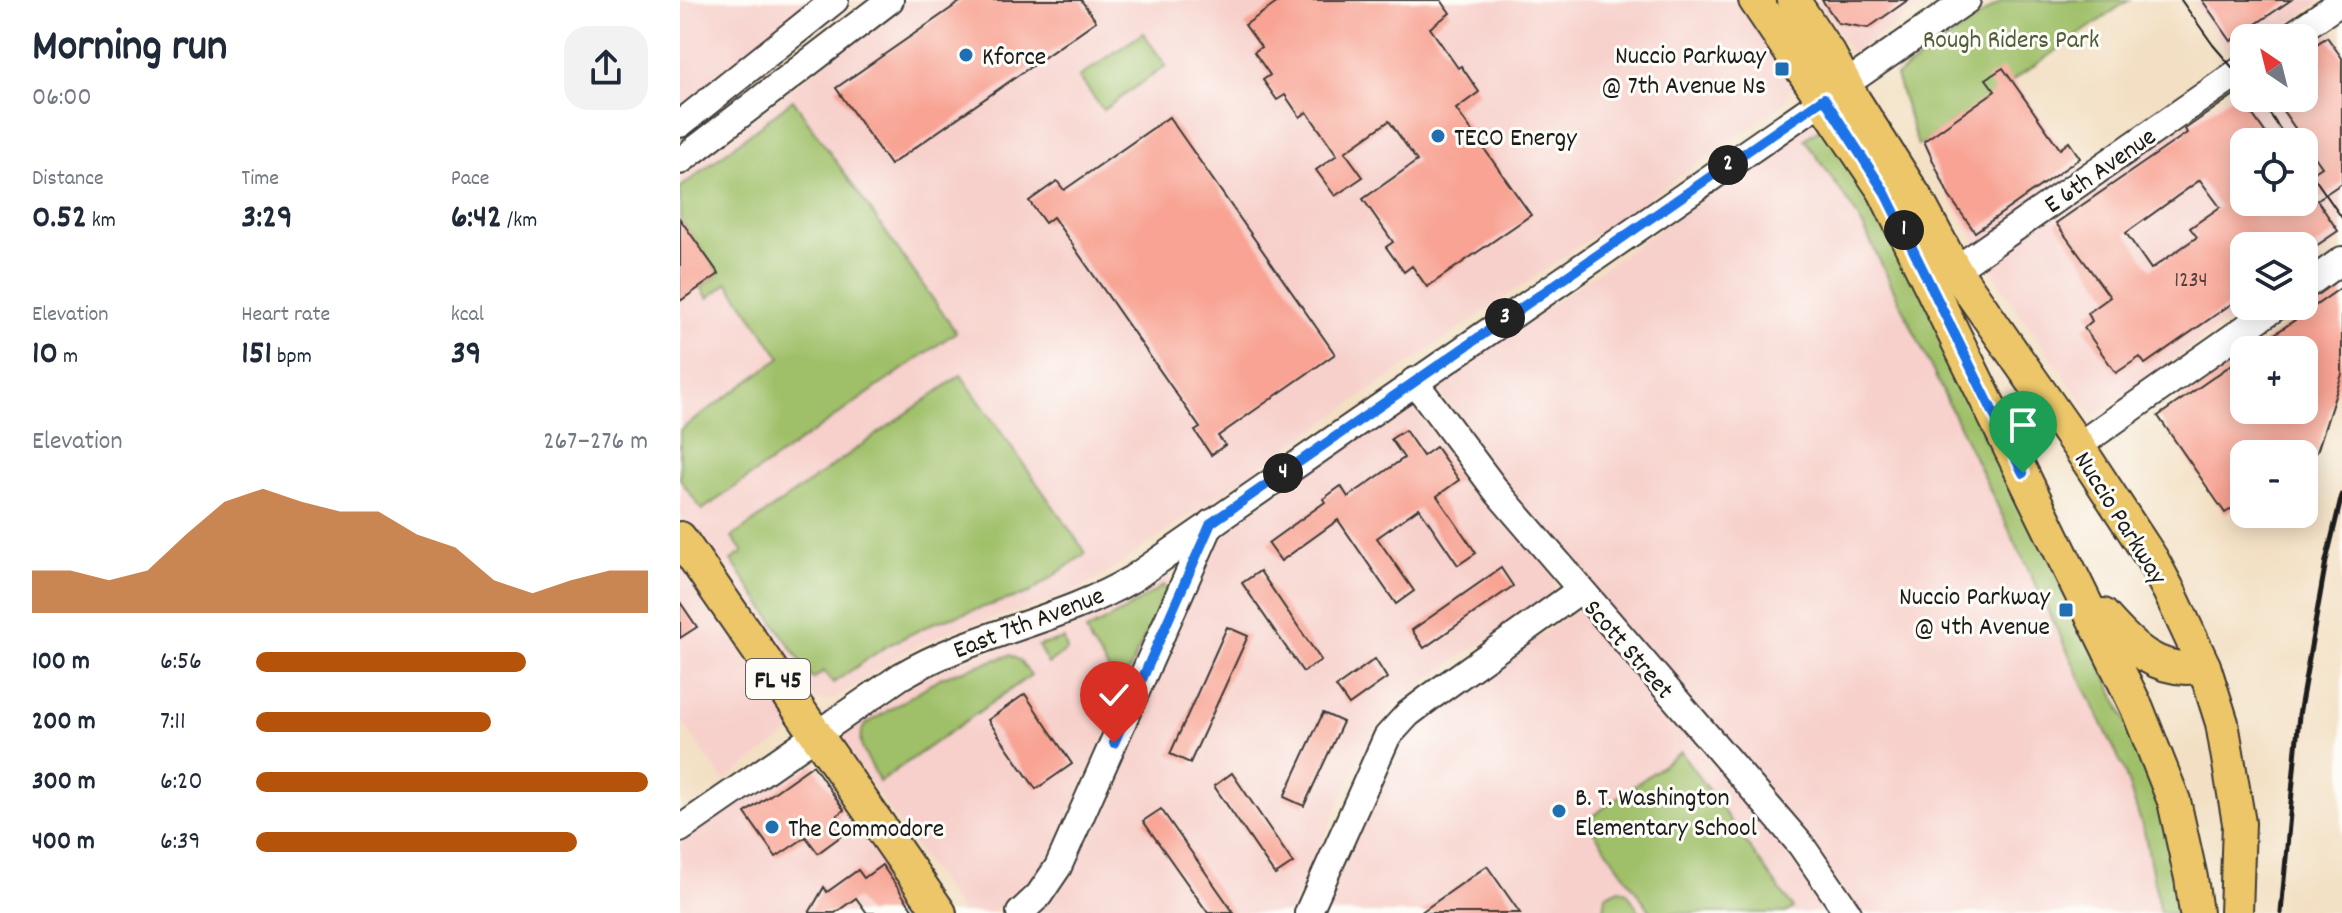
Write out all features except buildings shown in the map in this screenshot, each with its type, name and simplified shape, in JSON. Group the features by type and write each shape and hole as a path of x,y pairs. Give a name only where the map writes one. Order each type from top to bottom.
{"main road":[{"name":"Nuccio Parkway","path":"1755,0 1834,91 1918,201 1955,270 2078,446 2152,559 2204,666 2222,723 2234,785 2239,837 2236,913"},
{"name":"Nuccio Parkway","path":"1793,0 1831,57 1834,91 2137,708 2174,801 2196,913"},
{"name":"FL 45","path":"680,538 940,913"},
{"path":"2078,588 2128,643 2150,660 2173,667 2204,666"}],"street":[{"path":"680,124 835,0"},
{"path":"680,161 890,0"},
{"name":"East 7th Avenue","path":"680,829 930,659 961,645 1068,611 1106,594 1967,0"},
{"path":"2315,24 2337,13"},
{"name":"E 6th Avenue","path":"1955,270 2230,78"},
{"path":"2318,277 2342,260"},
{"path":"2078,446 2257,320"},
{"name":"Scott Street","path":"1414,381 1498,493 1801,845 1848,913"},
{"path":"1020,913 1039,895 1058,867 1211,523"},
{"path":"1308,913 1387,737 1396,725 1580,590"}],"shaded area":[{"path":"680,0 828,0 680,121"},
{"path":"906,0 1739,0 1791,81 1791,88 1778,108 1101,577 1047,602 923,643 901,654 835,699 819,701 805,693 680,513 680,176"},
{"path":"1816,0 1930,0 1852,54"},
{"path":"2192,0 2322,0 2287,24 2230,24 2230,55"},
{"path":"2329,26 2342,46 2342,240 2318,257 2318,232 2230,232 2230,319 2093,416 2008,297 1918,146 2013,78 2091,187 2230,93 2230,112 2318,112 2318,33"},
{"path":"1819,122 1946,341 2186,913 1859,913 1506,487 1439,390 1444,379 1811,124"},
{"path":"1406,405 1416,411 1447,451 1534,549 1555,577 1551,594 1405,696 1387,714 1359,758 1290,913 1035,913 1220,537 1233,524"},
{"path":"680,561 792,725 787,735 724,781 680,719"},
{"path":"1161,576 1167,576 1172,585 1055,847 1030,886 992,913 962,913 847,750 845,735 848,728 912,683 952,664 1084,621"},
{"name":"B. T. Washington Elementary School","path":"1584,613 1786,843 1836,913 1321,913 1396,747 1409,731 1570,614"},
{"path":"805,756 813,758 923,913 688,913 680,902 680,842"}],"green space":[{"name":"Rough Riders Park","path":"2003,0 2129,0 1918,146 1896,76"},
{"path":"1143,33 1166,66 1103,110 1079,77"},
{"path":"793,100 956,332 702,510 680,479 680,430 781,358 728,283 708,298 701,287 719,274 680,219 680,188"},
{"path":"1825,125 1873,191 2068,591 2164,807 2186,913 2160,913 2145,835 2123,767 1866,232 1805,139"},
{"path":"961,375 1086,553 1029,593 933,623 885,647 833,683 824,671 813,679 731,560 743,552 732,537"},
{"path":"1164,585 1166,590 1123,684 1117,682 1086,631"},
{"path":"1064,639 1067,650 1048,664 1038,646"},
{"path":"1010,655 1020,661 1031,675 879,782 860,740 865,725 942,677"},
{"path":"1681,752 1793,908 1786,913 1652,913 1586,821"},
{"path":"1620,889 1627,892 1640,913 1606,913 1606,895"}],"tram line":[{"path":"2181,0 2230,65"},
{"path":"2269,112 2279,128"},
{"path":"2318,183 2342,218"}],"railway":[{"path":"2281,913 2299,715 2326,561 2342,495"}],"place":[{"name":"Kforce","path":"966,55"},
{"name":"Nuccio Parkway @ 7th Avenue Ns","path":"1782,69"},
{"name":"TECO Energy","path":"1438,136"},
{"name":"Nuccio Parkway @ 4th Avenue","path":"2066,610"},
{"name":"B. T. Washington Elementary School","path":"1559,811"},
{"name":"The Commodore","path":"772,827"}],"route":[{"path":"1114,743 1211,523 1824,98 1884,191 2023,473"}]}
